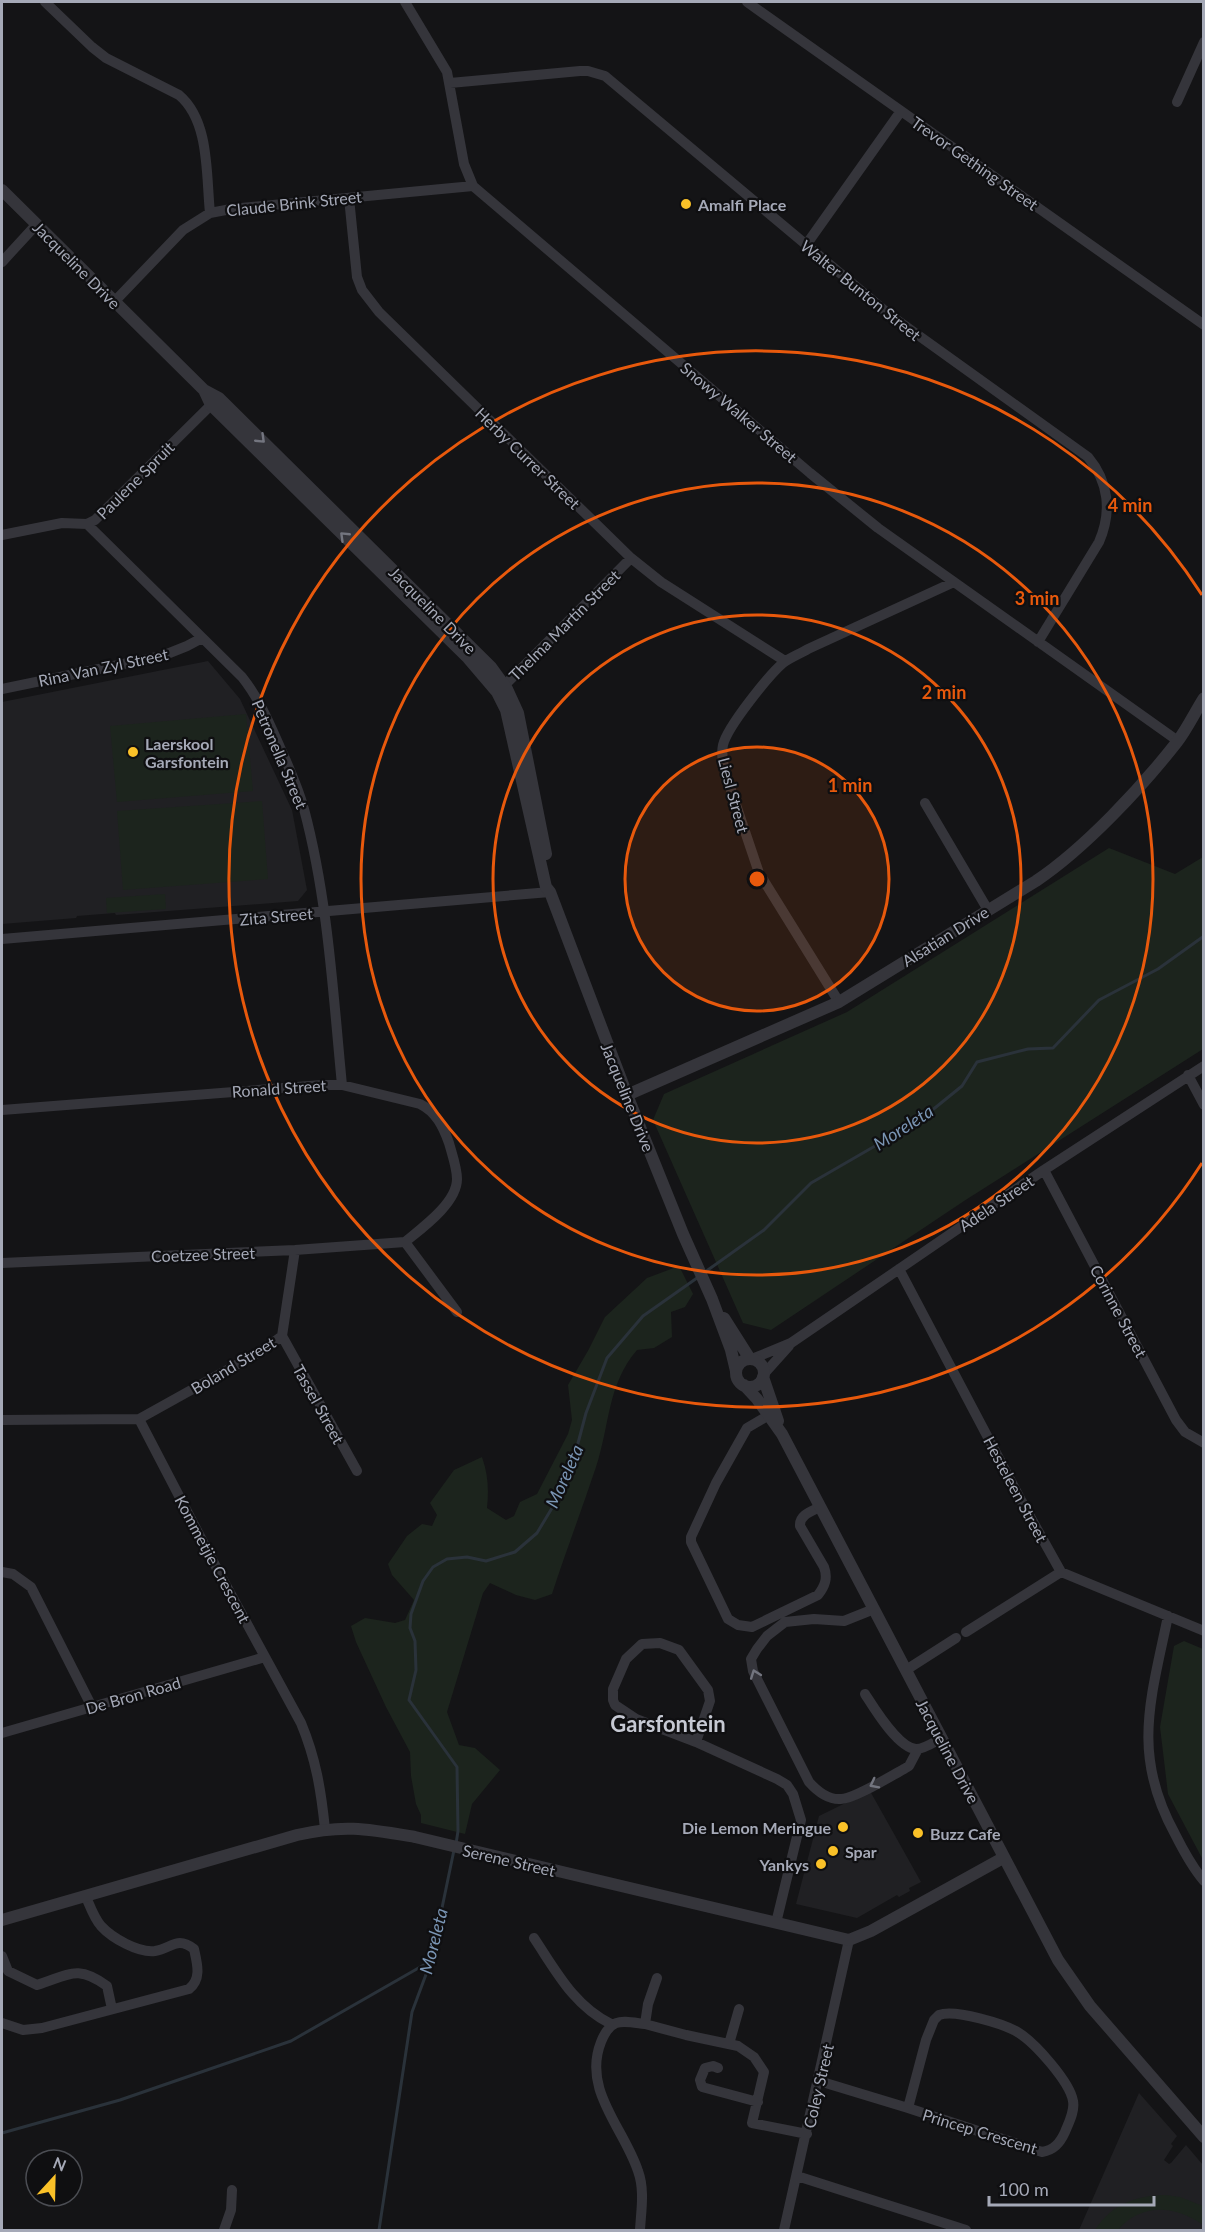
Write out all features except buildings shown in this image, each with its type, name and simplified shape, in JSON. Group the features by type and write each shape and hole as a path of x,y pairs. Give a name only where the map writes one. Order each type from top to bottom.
{"street":[{"path":"45,2 106,58 179,95 188,104 196,115 201,129 210,213"},
{"name":"Snowy Walker Street","path":"405,2 444,66 450,83 464,164 473,186 810,473 878,528 1178,741"},
{"name":"Trevor Gething Street","path":"747,2 1203,325"},
{"path":"1177,102 1203,42"},
{"name":"Walter Bunton Street","path":"450,83 580,71 605,76 917,336 1088,458 1100,473 1107,497 1107,516 1102,534 1038,642"},
{"path":"806,245 901,111"},
{"name":"Claude Brink Street","path":"114,302 183,230 210,213 473,186"},
{"name":"Jacqueline Drive","path":"2,190 215,401 474,664 501,688 518,713 551,881 550,892 627,1095 712,1299 729,1344 736,1371"},
{"name":"Herby Currer Street","path":"349,198 357,277 366,297 379,312 631,558 661,582 785,662"},
{"path":"2,262 36,225"},
{"name":"Paulene Spruit","path":"2,535 62,523 87,524 99,516 215,401"},
{"name":"Petronella Street","path":"87,524 236,670 255,694 274,734 304,807 332,971 342,1085"},
{"name":"Thelma Martin Street","path":"501,688 631,558"},
{"name":"Liesl Street","path":"839,1002 759,873 722,758 723,743 729,731 765,682 785,662 808,649 954,582"},
{"name":"Rina Van Zyl Street","path":"2,689 162,656 202,638"},
{"name":"Alsatian Drive","path":"627,1095 839,1002 1036,881 1060,863 1130,796 1178,741 1201,706"},
{"path":"925,803 988,910"},
{"name":"Zita Street","path":"2,939 550,892"},
{"name":"Adela Street","path":"751,1359 791,1343 1044,1170 1203,1066"},
{"path":"1188,1075 1203,1105"},
{"name":"Ronald Street","path":"2,1110 307,1085 342,1085 420,1104 428,1108 439,1119 448,1140 457,1180 450,1200 405,1242"},
{"name":"Corinne Street","path":"1044,1170 1176,1419 1185,1432 1203,1443"},
{"path":"405,1242 457,1312"},
{"name":"Coetzee Street","path":"2,1263 295,1250 405,1242"},
{"name":"Boland Street","path":"139,1419 263,1350 282,1336 295,1250"},
{"name":"Hesteleen Street","path":"899,1269 1061,1572"},
{"name":"Jacqueline Drive","path":"712,1299 751,1359"},
{"name":"Tassel Street","path":"282,1336 357,1471"},
{"name":"Adela Street","path":"763,1376 791,1343"},
{"path":"751,1359 759,1363 763,1376 757,1384 744,1385 738,1380 736,1371 742,1361 751,1359"},
{"name":"Jacqueline Drive","path":"763,1376 782,1434"},
{"name":"Jacqueline Drive","path":"744,1385 782,1434 1054,1953 1097,2014 1203,2137"},
{"path":"769,1415 747,1428 716,1483 691,1537 728,1619 733,1623 752,1627 818,1595 823,1588 826,1574 799,1522 801,1517 820,1506"},
{"path":"2,1420 139,1419"},
{"name":"Kommetjie Crescent","path":"139,1419 215,1565 301,1722 320,1780 325,1829"},
{"path":"2,1572 13,1574 31,1587 92,1707"},
{"path":"906,1670 1061,1572 1203,1631"},
{"path":"874,1609 844,1621 827,1619 784,1622 767,1636 757,1649 751,1659 753,1671 809,1782 818,1793 840,1799 851,1796 909,1766 918,1749"},
{"path":"1168,1616 1150,1704 1148,1754 1158,1802 1182,1848 1203,1881"},
{"path":"696,1742 710,1701 708,1690 679,1650 660,1642 642,1644 626,1659 613,1689 615,1705 636,1719 696,1742 777,1779 787,1785 793,1794 801,1820 776,1923"},
{"name":"De Bron Road","path":"2,1732 266,1657"},
{"path":"865,1694 885,1724 909,1747 918,1749 942,1738"},
{"name":"Serene Street","path":"2,1920 179,1868 325,1829 348,1827 415,1837 849,1940"},
{"path":"849,1940 871,1931 1004,1857"},
{"path":"2,2024 23,2030 42,2028 189,1989 193,1985 197,1974 194,1949 186,1943 178,1942 154,1951 141,1950 113,1936 100,1925 86,1897"},
{"path":"534,1938 565,1987 593,2014 611,2024"},
{"name":"Coley Street","path":"784,2230 849,1940"},
{"path":"2,1956 8,1971 37,1985 78,1972 96,1977 107,1986 112,2009"},
{"path":"645,2024 648,2004 657,1978"},
{"path":"729,2044 740,2009"},
{"name":"Princep Crescent","path":"819,2082 908,2108 1042,2152 1049,2151 1060,2141 1072,2115 1074,2102 1060,2076 1022,2035 1005,2026 951,2012 939,2015 931,2027 908,2108"},
{"path":"640,2230 642,2192 638,2171 619,2134 595,2076 597,2053 611,2024 618,2022 645,2024 738,2046 754,2057 764,2072 752,2123 807,2134"},
{"path":"718,2068 713,2066 705,2068 700,2080 702,2087 758,2102"},
{"path":"797,2176 966,2230"},
{"path":"224,2230 231,2210 232,2190"}],"shaded area":[{"name":"Laerskool Garsfontein","path":"208,661 240,699 292,810 307,890 298,901 116,915 115,913 2,924 2,702"},
{"path":"246,714 253,791 117,802 110,726"},
{"path":"262,801 268,879 123,890 117,811"},
{"path":"1109,848 1175,874 1203,857 1203,1049 964,1201 771,1330 743,1323 653,1120 664,1094 847,1012"},
{"path":"165,894 166,909 107,913 106,898"},
{"path":"679,1266 693,1294 685,1307 671,1312 672,1337 654,1348 637,1350 620,1377 596,1467 552,1594 535,1600 516,1595 490,1583 483,1593 447,1712 459,1745 475,1748 500,1770 472,1804 465,1834 421,1823 411,1776 410,1752 386,1707 351,1626 365,1618 395,1623 405,1620 414,1600 392,1575 388,1564 407,1536 422,1524 432,1526 437,1515 430,1503 454,1470 482,1457 486,1470 487,1508 506,1520 514,1516 520,1502 537,1494 568,1434 572,1420 568,1385 605,1317 647,1278"},
{"path":"1184,1641 1203,1649 1203,1860 1168,1794 1160,1727 1174,1646"},
{"path":"870,1791 921,1882 909,1888 910,1891 899,1897 897,1895 857,1918 796,1904 819,1816"},
{"path":"1139,2093 1177,2136 1164,2160 1171,2163 1186,2145 1203,2165 1203,2230 1079,2230"},
{"path":"1165,2195 1180,2197 1203,2206 1203,2225 1182,2214 1159,2210 1138,2215 1118,2230 1095,2230 1109,2214 1125,2203 1144,2197"}],"waterway":[{"name":"Moreleta","path":"705,1272 764,1230 811,1183 920,1120 962,1086 977,1062 1028,1049 1053,1048 1099,1000 1158,969 1204,936"},
{"name":"Moreleta","path":"456,1844 458,1831 457,1767 409,1700 416,1670 415,1641 410,1628 411,1614 423,1581 433,1567 447,1559 467,1557 486,1561 515,1552 537,1533 555,1503 573,1462 586,1413 607,1358 643,1316 697,1278"},
{"name":"Moreleta","path":"379,2230 412,2012 431,1961 454,1850"},
{"path":"2,2133 120,2100 291,2041 429,1962"}],"place":[{"name":"Amalfi Place","path":"686,204"},
{"name":"Laerskool Garsfontein","path":"133,752"},
{"name":"Die Lemon Meringue","path":"843,1827"},
{"name":"Buzz Cafe","path":"918,1833"},
{"name":"Spar","path":"833,1851"},
{"name":"Yankys","path":"821,1864"}],"district":[{"name":"Garsfontein","path":"668,1723"}]}
